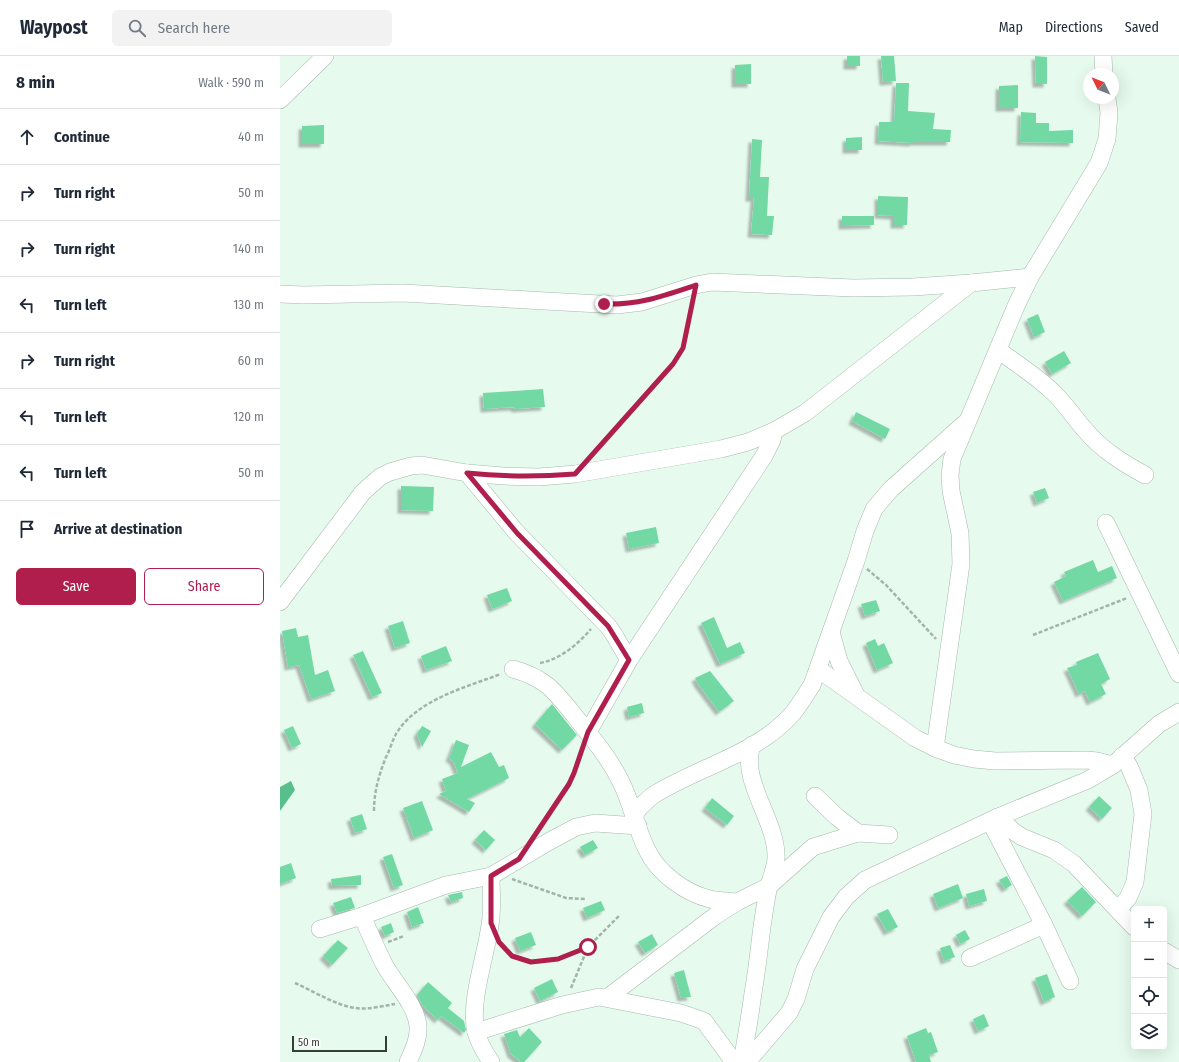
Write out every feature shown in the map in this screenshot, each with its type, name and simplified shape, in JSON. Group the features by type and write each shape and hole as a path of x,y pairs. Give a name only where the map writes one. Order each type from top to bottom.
{"street":[{"path":"280,100 325,56"},
{"path":"1103,56 1104,68"},
{"path":"935,748 961,564 960,533 951,491 950,475 952,459 1016,306 1030,277 1099,163 1107,139 1109,113 1108,104"},
{"path":"280,294 403,293 617,305 654,299 696,285 722,282 853,288 912,287 1030,277"},
{"path":"280,602 363,492 380,477 400,468 422,465 467,473 503,476 539,477 575,474 728,447 748,442 774,431 805,413 972,283"},
{"path":"998,350 1053,392 1064,403 1087,432 1104,449 1123,464 1145,475"},
{"path":"636,821 645,801 659,792 752,745 781,725 793,713 809,690 818,669 865,531 874,510 891,489 967,422"},
{"path":"588,732 629,660 764,456 772,440 774,431"},
{"path":"467,473 517,533 614,633 629,660"},
{"path":"1106,523 1179,674"},
{"path":"831,632 839,661 857,697"},
{"path":"513,669 529,673 543,681 555,691 603,751 613,766 628,798 647,851 663,873 685,889 710,899 737,902"},
{"path":"818,669 915,738 935,748 961,756 995,761 1118,760 1130,766 1140,790 1143,814 1135,882 1128,898 1118,910"},
{"path":"747,1062 789,1013 796,999 805,969 831,917 846,897 865,880 994,819 1088,780 1118,760 1159,724 1179,712"},
{"path":"742,1062 769,886 774,873 776,859 772,831 749,768 752,745"},
{"path":"815,796 837,817 858,833"},
{"path":"994,819 1022,837 1049,847 1065,856 1131,924"},
{"path":"994,819 1070,981"},
{"path":"320,929 362,916 446,886 494,875 536,848 576,827 595,823 636,821"},
{"path":"607,998 695,930 737,902 769,886 813,847 858,833 889,835"},
{"path":"491,1062 483,1051 476,1032 474,1015 491,923 494,875"},
{"path":"362,916 384,964 414,1010 418,1026 416,1043 408,1062"},
{"path":"970,958 1044,926"},
{"path":"1167,953 1179,960"},
{"path":"476,1032 558,1007 599,997 704,1020 734,1062"}],"path":[{"path":"590,456 673,364 683,348 696,285"},
{"path":"856,561 886,585 949,653"},
{"path":"1033,635 1140,594"},
{"path":"539,664 557,657 580,642 601,618"},
{"path":"374,811 374,795 378,779 396,734 407,721 432,701 513,669"},
{"path":"536,834 569,784 588,732"},
{"path":"494,875 566,898 586,899"},
{"path":"558,1007 572,986 588,947 620,915"},
{"path":"491,923 499,942 512,956 531,962 558,959 588,947"},
{"path":"295,983 345,1006 356,1008 367,1008 409,1002"}],"shaded area":[{"path":"291,781 295,790 280,811 280,787"}],"building":[{"path":"847,56 860,56 860,66 847,66"},
{"path":"881,56 894,56 896,81 883,82"},
{"path":"1035,56 1047,57 1047,84 1036,84"},
{"path":"751,64 751,84 735,84 735,65"},
{"path":"896,83 909,83 908,111 935,113 933,129 951,130 950,142 913,143 878,141 879,122 894,122"},
{"path":"1018,85 1018,108 999,108 999,86"},
{"path":"1021,112 1036,113 1036,123 1049,123 1049,131 1073,130 1073,143 1020,142"},
{"path":"324,125 324,144 302,144 302,126"},
{"path":"862,137 862,150 846,150 846,138"},
{"path":"752,139 762,140 760,177 769,177 767,216 774,216 772,235 751,234 754,198 749,198"},
{"path":"878,196 908,197 907,225 894,225 894,216 878,215"},
{"path":"842,216 874,216 874,225 842,226"},
{"path":"1038,314 1045,332 1034,337 1027,319"},
{"path":"1064,351 1071,363 1052,374 1045,362"},
{"path":"543,389 545,407 484,409 483,393"},
{"path":"856,412 890,429 885,439 852,421"},
{"path":"401,486 434,487 433,511 401,510"},
{"path":"1045,488 1049,498 1037,503 1033,492"},
{"path":"656,527 659,543 629,549 626,533"},
{"path":"1093,560 1098,572 1112,566 1117,578 1063,601 1054,582 1066,576 1064,572"},
{"path":"507,588 512,601 492,609 487,595"},
{"path":"876,600 880,611 865,616 861,604"},
{"path":"714,617 727,648 740,642 745,653 720,664 701,623"},
{"path":"403,621 410,643 395,648 388,626"},
{"path":"296,628 298,637 308,635 315,675 328,670 335,691 311,699 299,665 288,667 282,631"},
{"path":"875,639 878,646 884,643 893,663 877,670 866,643"},
{"path":"446,646 452,661 426,670 421,656"},
{"path":"363,651 382,693 372,697 353,655"},
{"path":"1098,653 1110,679 1101,684 1106,694 1090,702 1085,691 1079,694 1067,668 1077,665 1076,662"},
{"path":"710,671 734,701 719,712 695,678"},
{"path":"642,703 644,713 629,717 627,707"},
{"path":"552,704 577,735 562,750 535,724"},
{"path":"293,726 301,744 292,748 284,730"},
{"path":"422,726 431,731 422,747 417,734"},
{"path":"456,740 469,745 461,767 491,752 499,767 504,765 509,778 467,799 475,803 469,812 439,794 446,791 442,779 458,773 453,761 449,758"},
{"path":"1099,796 1112,808 1102,819 1089,807"},
{"path":"712,798 734,816 727,825 705,808"},
{"path":"422,801 433,830 414,838 403,808"},
{"path":"362,814 367,829 355,833 350,818"},
{"path":"484,830 495,840 486,850 475,840"},
{"path":"593,840 598,848 585,855 580,847"},
{"path":"392,854 403,885 394,888 383,857"},
{"path":"291,863 296,878 280,884 280,867"},
{"path":"361,875 361,885 332,886 331,879"},
{"path":"1007,876 1012,885 1005,889 999,880"},
{"path":"958,884 963,898 938,908 933,894"},
{"path":"1082,887 1096,902 1082,916 1067,901"},
{"path":"984,889 987,901 969,906 966,894"},
{"path":"462,892 463,898 451,902 448,895"},
{"path":"351,897 355,908 337,913 333,903"},
{"path":"601,901 605,910 587,918 583,908"},
{"path":"418,907 424,923 412,927 407,912"},
{"path":"888,909 898,927 887,932 877,914"},
{"path":"391,923 394,932 385,936 381,927"},
{"path":"965,930 970,939 960,944 956,935"},
{"path":"531,932 536,945 520,951 515,938"},
{"path":"652,934 658,945 645,953 638,942"},
{"path":"338,940 348,948 332,965 323,956"},
{"path":"950,945 955,957 944,961 940,948"},
{"path":"684,970 691,997 681,998 674,973"},
{"path":"1047,974 1055,997 1044,1002 1035,978"},
{"path":"552,979 558,992 540,1001 534,988"},
{"path":"428,982 452,1003 448,1008 464,1021 466,1030 464,1033 441,1016 438,1020 423,1006 417,995"},
{"path":"984,1014 989,1026 978,1031 973,1019"},
{"path":"529,1028 542,1042 524,1062 521,1062 511,1054 504,1034 517,1030 520,1037"},
{"path":"926,1028 928,1033 931,1032 938,1052 929,1055 931,1062 916,1062 907,1036"}],"route":[{"path":"588,947 558,959 531,962 512,956 499,942 491,923 491,876 519,859 569,784 588,732 629,660 614,633 608,626 528,545 467,473 539,477 575,474 673,364 683,348 696,285 642,302 617,305 604,304"}]}
